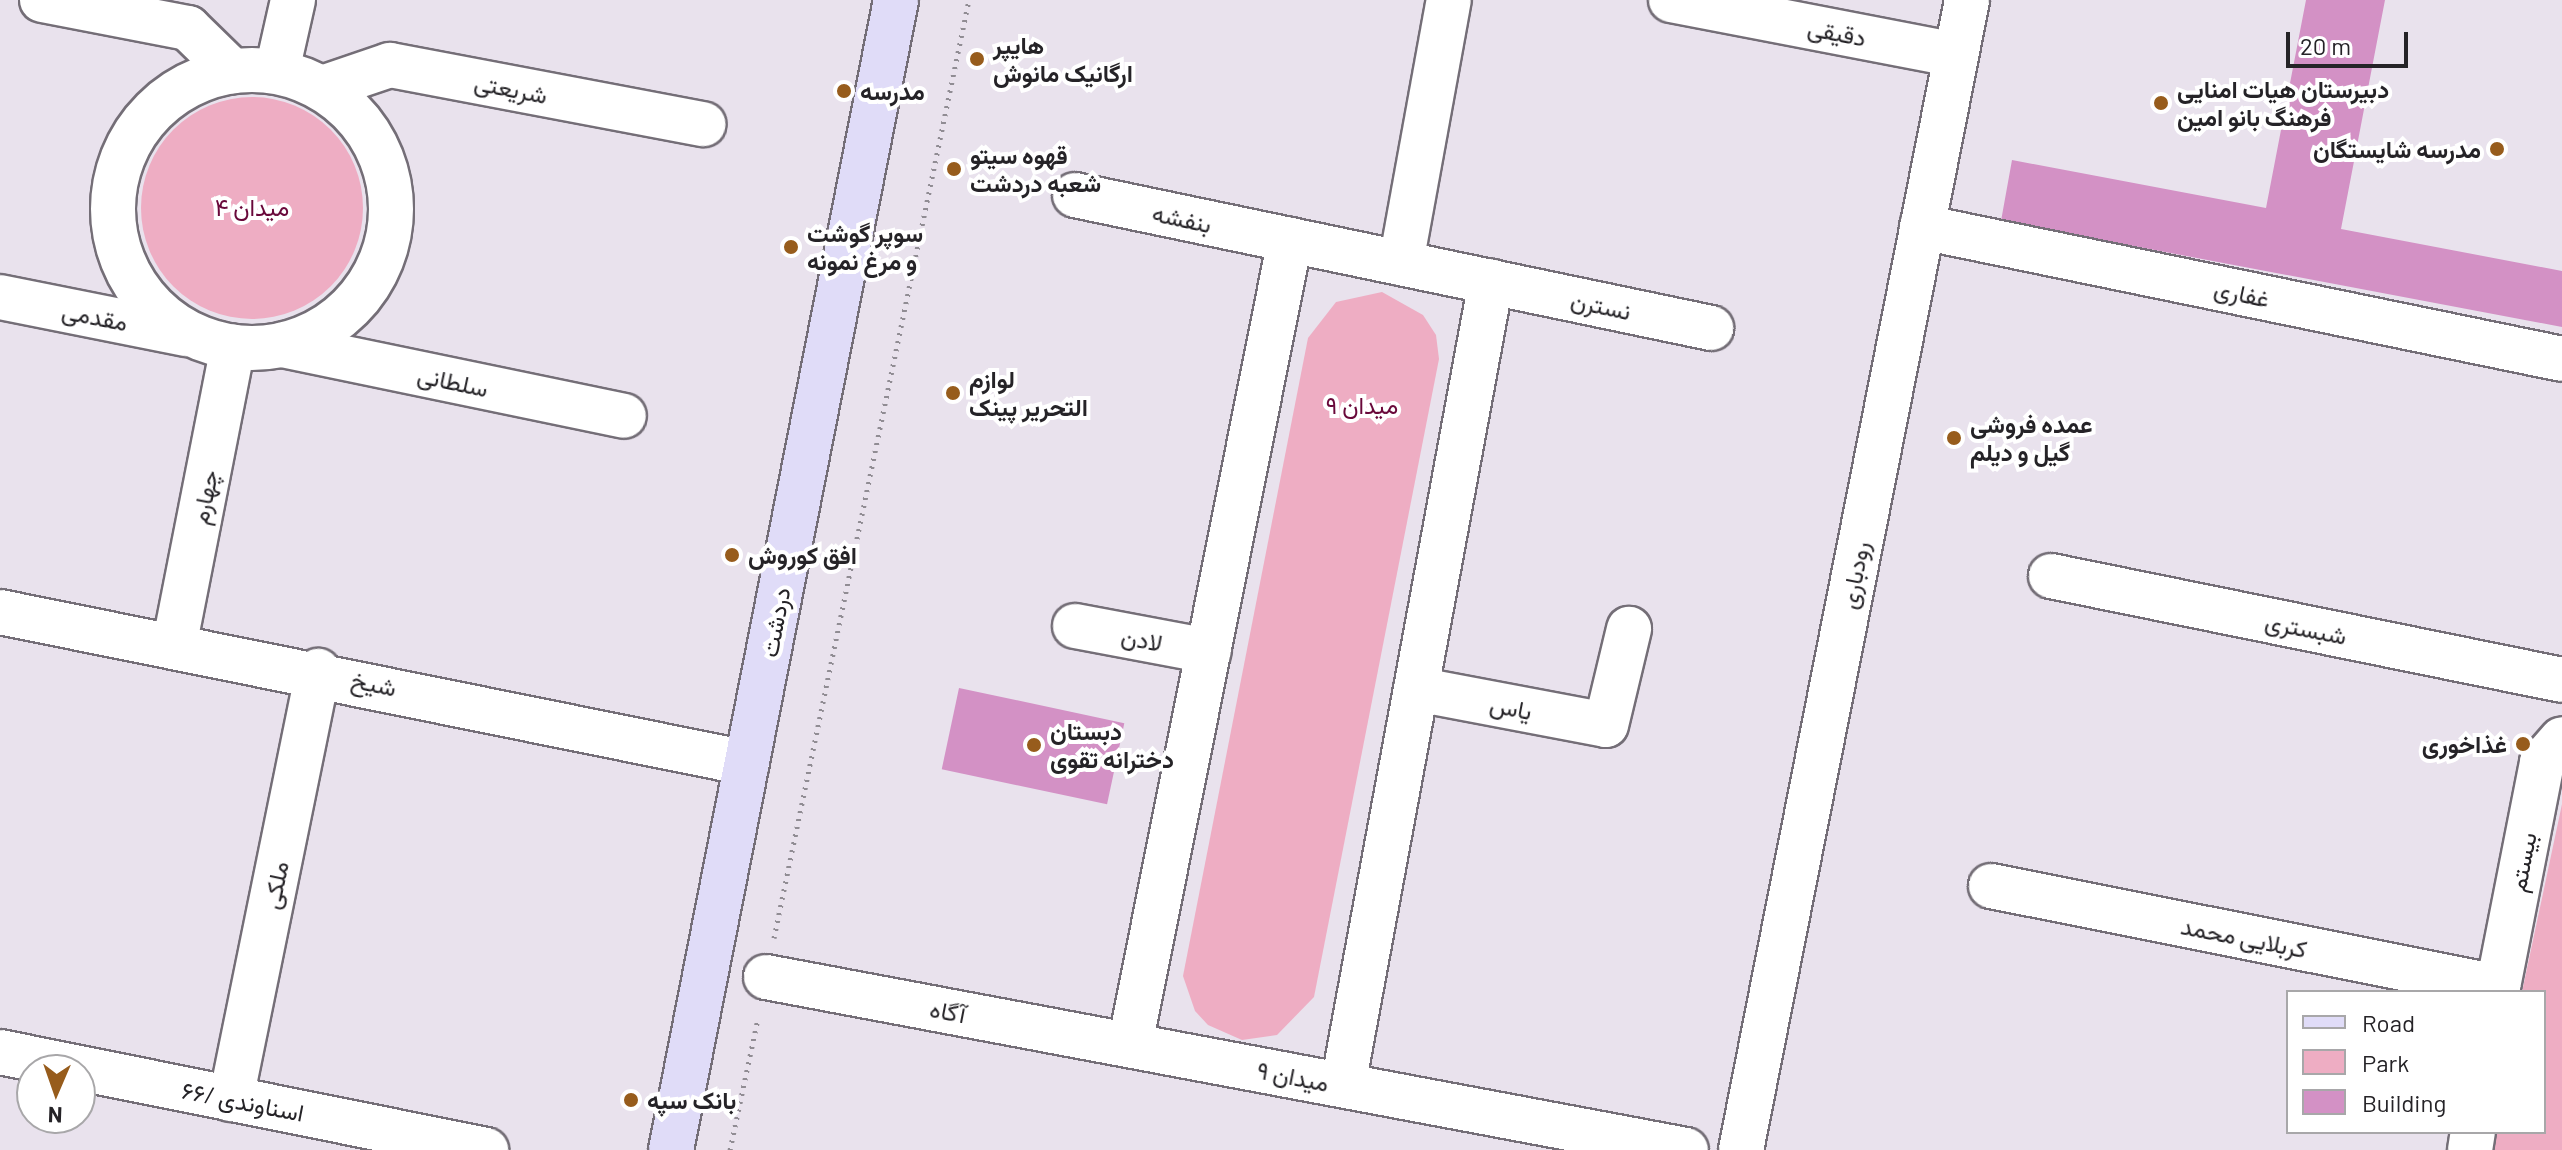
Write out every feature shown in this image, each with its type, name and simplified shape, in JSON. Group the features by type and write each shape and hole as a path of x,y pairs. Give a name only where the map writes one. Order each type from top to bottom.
{"main road":[{"name":"دردشت","path":"671,1150 896,0"}],"street":[{"path":"42,0 188,28 232,71"},
{"path":"277,71 293,0"},
{"path":"1401,263 1449,0"},
{"name":"دقیقی","path":"1671,0 1956,55"},
{"name":"رودباری","path":"1741,1150 1967,0"},
{"name":"شریعتی","path":"322,88 390,65 703,124"},
{"path":"232,71 277,71 322,88 359,118 383,159 392,206 385,254 362,295 326,327 282,345 233,347 191,335 155,309 128,274 114,232 114,187 127,145 153,110 190,84 232,71"},
{"name":"بنفشه","path":"1075,195 1290,240"},
{"name":"غفاری","path":"1922,227 2562,359"},
{"path":"1130,1045 1290,240 1491,282"},
{"name":"نسترن","path":"1491,282 1711,328"},
{"name":"میدان ۹","path":"1130,1045 1343,1085 1491,282"},
{"name":"مقدمی","path":"0,297 191,335"},
{"name":"سلطانی","path":"282,345 624,416"},
{"name":"چهارم","path":"174,647 233,347"},
{"name":"شبستری","path":"2051,576 2562,680"},
{"name":"شیخ","path":"0,612 174,647 318,671 747,763"},
{"name":"لادن","path":"1075,626 1209,651"},
{"name":"یاس","path":"1416,689 1606,725 1629,629"},
{"name":"ملکی","path":"231,1099 318,671"},
{"name":"بیستم","path":"2497,990 2542,762 2562,739"},
{"name":"کربلایی محمد","path":"1991,886 2497,990"},
{"name":"آگاه","path":"766,977 1130,1045"},
{"name":"اسناوندی /۶۶","path":"0,1052 486,1150"},
{"path":"1343,1085 1686,1150"}],"path":[{"path":"730,1150 969,0"}],"green space":[{"name":"میدان ۴","path":"252,97 274,99 294,106 314,116 330,130 344,146 354,166 361,186 361,230 354,250 344,270 330,286 314,300 294,310 274,317 252,319 230,317 210,310 190,300 174,286 160,270 150,250 143,230 141,208 143,186 150,166 160,146 174,130 190,116 210,106 230,99"},
{"name":"میدان ۹","path":"1382,292 1423,315 1436,335 1439,359 1314,997 1277,1035 1242,1040 1208,1025 1195,1011 1183,976 1308,338 1336,302"},
{"path":"2562,804 2562,1150 2491,1150 2494,1134 2546,1134 2546,990 2522,990"}],"building":[{"path":"2306,0 2385,0 2341,229 2562,271 2562,327 2001,221 2012,160 2266,208"},
{"name":"دبستان دخترانه تقوی","path":"959,688 1124,723 1107,804 942,769"}],"place":[{"name":"هایپر ارگانیک مانوش","path":"977,59"},
{"name":"مدرسه","path":"844,91"},
{"name":"دبیرستان هیات امنایی فرهنگ بانو امین","path":"2161,103"},
{"name":"مدرسه شایستگان","path":"2497,149"},
{"name":"قهوه سیتو شعبه دردشت","path":"954,169"},
{"name":"سوپر گوشت و مرغ نمونه","path":"791,247"},
{"name":"لوازم التحریر پینک","path":"953,393"},
{"name":"عمده فروشی گیل و دیلم","path":"1954,438"},
{"name":"افق کوروش","path":"732,555"},
{"name":"غذاخوری","path":"2523,744"},
{"name":"دبستان دخترانه تقوی","path":"1034,745"},
{"name":"بانک سپه","path":"631,1100"}]}
